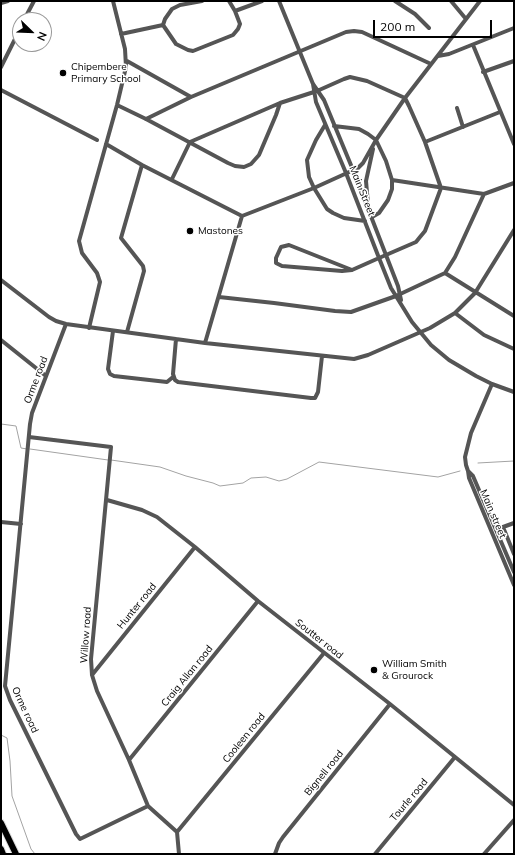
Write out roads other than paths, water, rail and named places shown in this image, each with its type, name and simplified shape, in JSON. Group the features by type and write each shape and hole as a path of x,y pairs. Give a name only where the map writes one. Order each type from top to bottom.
{"highway":[{"path":"1,823 16,854"},
{"path":"1,849 3,854"}],"street":[{"path":"1,3 8,1"},
{"path":"28,12 34,1"},
{"path":"89,328 100,282 97,273 82,253 79,241 117,105 126,67 121,34 113,1"},
{"path":"163,25 172,8 202,1"},
{"path":"163,25 176,44 193,51 233,35 238,29 240,24 229,1"},
{"path":"235,11 262,1"},
{"name":"Main Street","path":"280,1 299,52 316,91 324,100 353,170 398,286 398,295 401,303 412,322 438,352 492,384 514,392"},
{"path":"395,1 415,14 429,28"},
{"path":"451,1 466,20"},
{"path":"106,144 242,216 314,188 358,168 363,163 376,140 405,98 480,1"},
{"path":"121,34 163,25"},
{"path":"437,56 450,54 514,28"},
{"path":"146,119 191,97 346,32 362,32 431,64"},
{"path":"1,67 12,45"},
{"path":"473,45 514,144"},
{"path":"126,61 191,97"},
{"path":"484,72 514,61"},
{"path":"172,179 190,142 280,103 316,91 350,77 367,81 405,98 425,142 441,188 424,231 416,242 352,270 342,272 282,266 276,263 276,258 280,247 289,245 352,270"},
{"path":"1,90 97,140"},
{"name":"Main Street","path":"316,91 316,102 346,173 391,288 398,295"},
{"path":"117,105 235,166 244,166 251,164 259,155 280,103"},
{"path":"457,108 463,127"},
{"path":"425,142 500,112"},
{"path":"326,125 307,160 309,177 327,209 344,218 365,221"},
{"path":"334,126 359,129 376,140 386,161 392,180 392,189 388,200 379,213 372,218"},
{"path":"368,207 366,181 373,147"},
{"path":"127,332 144,271 143,266 122,238 142,164"},
{"path":"392,180 484,194 514,183"},
{"path":"219,297 351,312 398,295 445,273 455,257 484,194"},
{"path":"206,343 242,216"},
{"path":"1,280 49,317 66,324 206,343 354,359 361,358 421,333 437,325 455,313 475,293 513,235 514,230"},
{"path":"445,273 514,316"},
{"path":"455,313 484,335 514,349"},
{"name":"Orme road","path":"66,324 32,413 4,679 6,692 76,834 80,839 148,806"},
{"path":"114,331 108,369 110,374 114,376 166,382 173,377 176,339"},
{"path":"1,340 46,376"},
{"path":"173,377 175,380 182,383 311,398 317,396 322,356"},
{"name":"Main street","path":"492,384 471,433 465,457 469,478 514,585"},
{"name":"Willow road","path":"29,437 111,448 91,659 92,675 97,691 129,760 148,806 177,832"},
{"name":"Main street","path":"468,470 473,476 514,571"},
{"name":"Soutter road","path":"106,500 157,517 195,547 258,601 390,704 514,805"},
{"path":"1,522 21,524"},
{"path":"514,522 503,527 514,554"},
{"name":"Hunter road","path":"92,675 195,547"},
{"path":"509,572 514,571"},
{"name":"Craig Allan road","path":"129,760 258,601"},
{"name":"Cooleen road","path":"177,832 324,653"},
{"name":"Bignell road","path":"275,854 283,837 390,704"},
{"name":"Tourle road","path":"375,854 455,757"},
{"path":"484,854 514,820"},
{"path":"177,832 179,854"}],"waterway":[{"path":"1,424 16,426 21,448 27,449"},
{"path":"30,449 108,460"},
{"path":"111,460 160,467 220,486 243,483 251,478 266,477 279,481 287,479 319,462 438,477 460,471"},
{"path":"478,463 514,461"},
{"path":"1,735 7,738 12,796 31,849 35,854"}],"place":[{"name":"Chipembere Primary School","path":"63,73"},
{"name":"Mastones","path":"190,231"},
{"name":"William Smith & Grourock","path":"374,670"}]}
